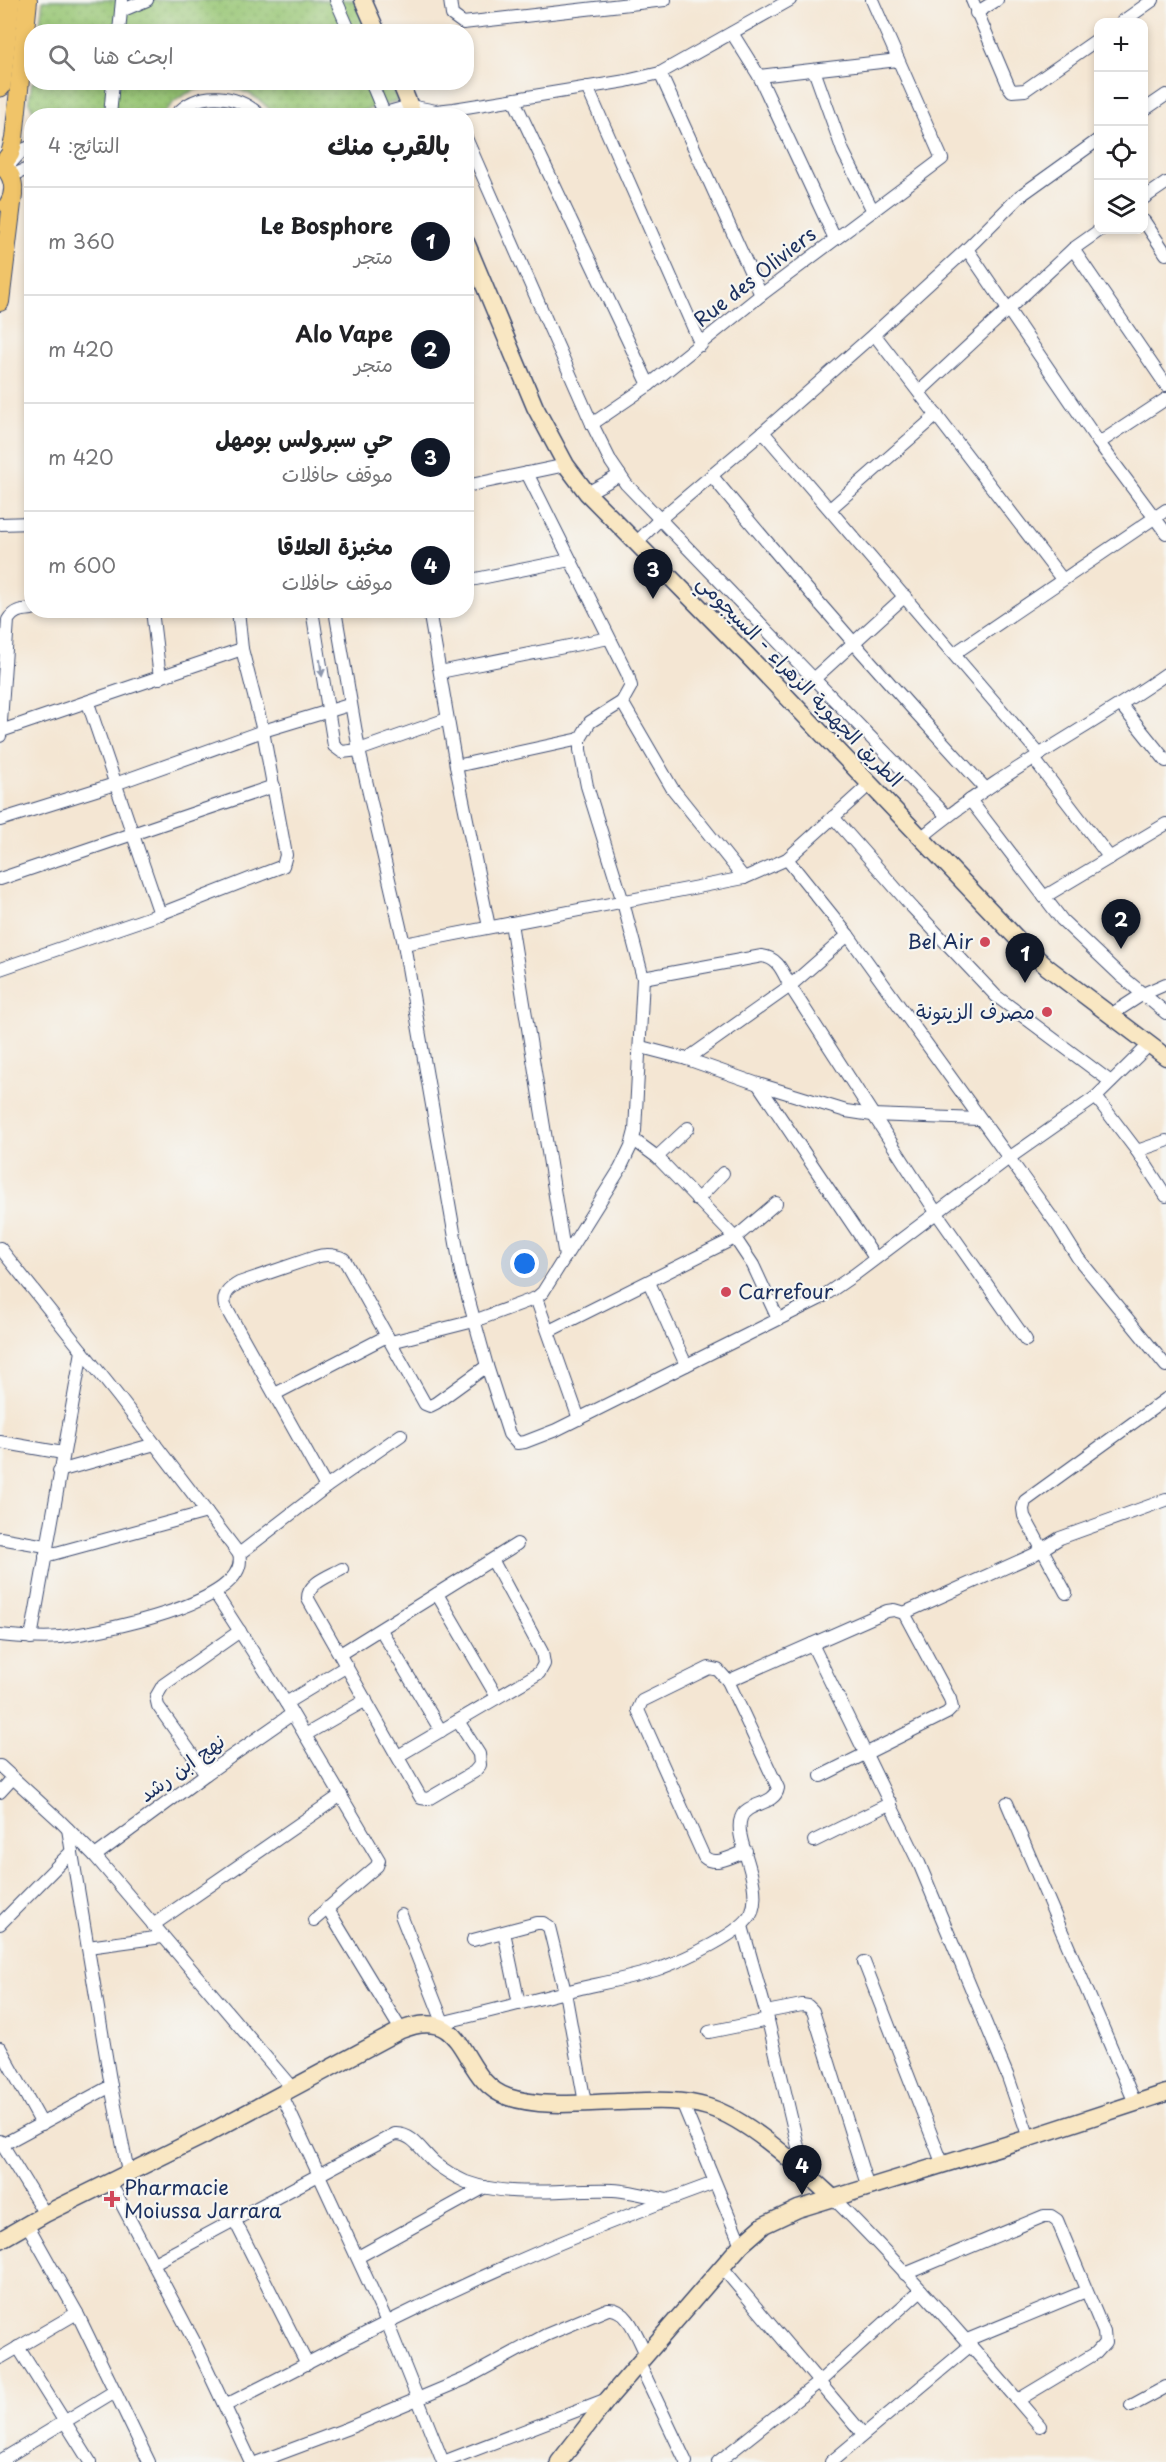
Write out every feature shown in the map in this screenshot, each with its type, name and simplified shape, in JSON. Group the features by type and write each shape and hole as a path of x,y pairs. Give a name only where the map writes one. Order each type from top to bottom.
{"highway":[{"path":"0,86 9,0"}],"main road":[{"path":"25,24 28,0"},
{"path":"363,0 374,24"},
{"path":"0,302 13,195 5,168 13,143 24,34"},
{"path":"403,90 411,108"},
{"path":"15,111 24,125"},
{"path":"0,212 10,202 13,195"},
{"name":"الطريق الجهوية الزهراء - السيجومي","path":"474,261 535,407 566,465 587,494 637,542 1028,950 1166,1057"},
{"path":"0,2240 45,2214 207,2134 402,2030 420,2024 439,2023 457,2038 482,2080 495,2091 523,2101 682,2102 710,2108 728,2116 804,2172 833,2198"},
{"path":"559,2462 642,2358 721,2266 756,2230 798,2209 1166,2093"}],"street":[{"path":"120,24 122,6 147,0"},
{"path":"336,0 346,24"},
{"path":"450,0 452,15 463,23 665,0"},
{"path":"474,108 660,73 790,0"},
{"path":"759,76 898,60 872,0"},
{"path":"972,0 1009,87 1016,92 1031,87 1094,42"},
{"path":"976,13 997,0"},
{"path":"1128,18 1154,0"},
{"path":"732,33 759,76 835,239"},
{"name":"Rue des Oliviers","path":"592,424 649,386 761,295 942,159 898,60"},
{"path":"814,70 843,151 873,211"},
{"path":"660,73 761,295"},
{"path":"587,87 702,345"},
{"path":"111,108 112,90"},
{"path":"373,90 378,108"},
{"path":"1148,107 1166,95"},
{"path":"185,108 192,102 216,97 240,101 250,108"},
{"path":"514,100 649,386"},
{"path":"637,542 660,519 874,334 967,249 1020,196 1094,148"},
{"path":"5,168 24,150"},
{"path":"474,156 592,424 620,475 947,816"},
{"path":"5,168 24,167"},
{"path":"1148,195 1166,183"},
{"path":"1148,228 1166,254"},
{"path":"919,392 1073,249 1094,234"},
{"path":"967,249 1099,443 1166,533"},
{"path":"1073,249 1166,385"},
{"path":"874,334 1062,579"},
{"path":"1099,443 1166,399"},
{"path":"830,509 937,415"},
{"path":"763,432 955,653 1037,757 1110,858"},
{"path":"474,484 566,465"},
{"path":"274,1394 389,1339 474,1321 536,1298 549,1285 620,1168 634,1140 641,1047 643,978 623,902 587,786 580,739 590,722 622,702 631,686 527,473"},
{"path":"587,494 620,475"},
{"path":"712,476 908,706 986,789"},
{"path":"955,653 1166,510"},
{"path":"0,524 24,522"},
{"path":"474,579 570,560"},
{"path":"814,679 905,596"},
{"path":"0,736 8,620 17,611 24,610"},
{"path":"153,618 160,678"},
{"path":"0,969 160,914 283,866 286,855 274,786 263,730 242,649 239,618"},
{"path":"313,618 334,746 342,752 359,750 447,719"},
{"path":"336,618 349,705 404,944 454,1240 487,1366 509,1434 514,1442 525,1442 579,1419 819,1299 1009,1158 1096,1097 1149,1045"},
{"path":"430,618 447,719 489,927"},
{"path":"440,672 609,638"},
{"path":"1,731 242,649"},
{"path":"922,837 986,789 1121,705 1166,674"},
{"path":"622,702 672,788 744,878"},
{"path":"87,703 160,914"},
{"path":"0,820 115,784 263,730 349,705"},
{"path":"1121,705 1166,761"},
{"path":"456,766 580,739"},
{"path":"404,944 744,878 787,859 870,784"},
{"path":"0,879 274,786"},
{"path":"970,800 1044,897 1079,937 1166,1013"},
{"path":"833,817 912,907 996,996 1111,1082"},
{"path":"1044,897 1166,824"},
{"path":"787,859 848,935 1078,1258 1166,1366"},
{"path":"511,923 566,1257"},
{"path":"687,1059 790,986 848,935"},
{"path":"643,978 762,956 772,959 779,965 872,1115 936,1212 1026,1340"},
{"path":"1112,1014 1143,994 1166,984"},
{"path":"641,1047 687,1059 846,1111 872,1115 979,1119"},
{"path":"758,1084 875,1258"},
{"path":"1096,1097 1137,1151 1166,1196"},
{"path":"657,1157 688,1128"},
{"path":"634,1140 657,1157 735,1238 753,1265 778,1319"},
{"path":"1137,1151 1166,1141"},
{"path":"697,1200 723,1173"},
{"path":"549,1331 735,1238 776,1203"},
{"path":"0,1248 207,1512 239,1554 240,1562 238,1570 215,1593 189,1605 77,1635 31,1638 0,1635"},
{"path":"326,1487 225,1306 227,1292 239,1283 321,1255 337,1256 344,1259 425,1404 430,1406 487,1366"},
{"path":"649,1282 687,1365"},
{"path":"536,1298 579,1419"},
{"path":"31,1638 82,1351"},
{"path":"1066,1593 1024,1516 1025,1501 1166,1399"},
{"path":"239,1554 326,1487 401,1435"},
{"path":"0,1442 63,1453"},
{"path":"59,1471 155,1444"},
{"path":"728,1681 887,1611 894,1610 904,1613 1044,1549 1060,1538 1166,1500"},
{"path":"0,1538 45,1551 207,1512"},
{"path":"340,1654 518,1544"},
{"path":"398,1756 539,1673 544,1664 542,1653 493,1561"},
{"path":"342,1569 315,1585 308,1596 422,1798 428,1799 474,1772 481,1762 479,1754 458,1721"},
{"path":"215,1593 289,1708 378,1856 379,1863 314,1920"},
{"path":"437,1594 497,1697"},
{"path":"821,1776 947,1713 952,1708 950,1699 904,1613"},
{"path":"381,1630 441,1731"},
{"path":"206,1774 158,1706 156,1697 163,1685 240,1631"},
{"path":"812,1644 920,1863 999,2056 1029,2138"},
{"name":"نهج ابن رشد","path":"95,1856 347,1665"},
{"path":"401,1915 439,2023 659,1969 742,1926 752,1911 755,1894 746,1851 740,1828 742,1815 773,1797 777,1788 728,1681 716,1669 706,1669 642,1701 638,1710 705,1857 715,1862 746,1851"},
{"path":"305,1735 366,1700"},
{"path":"0,1766 95,1856 287,2091 319,2175 387,2322 443,2462 608,2399"},
{"path":"0,1792 12,1779"},
{"path":"153,1925 341,1795"},
{"path":"814,1841 891,1803"},
{"path":"1007,1803 1135,2103"},
{"path":"68,1829 111,2086 128,2172"},
{"path":"0,1924 72,1851"},
{"path":"327,1908 402,2030"},
{"path":"473,1940 537,1923 548,1926 565,1992 585,2103"},
{"path":"742,1926 767,2016 804,2172"},
{"path":"504,1932 519,2004"},
{"path":"88,1947 162,1937"},
{"path":"864,1962 943,2165"},
{"path":"709,2032 800,2005 808,2006 813,2011 868,2187"},
{"path":"0,2048 42,2124"},
{"path":"45,2214 1,2144 111,2086"},
{"path":"682,2102 741,2245"},
{"path":"154,2264 395,2134 400,2134 417,2144 448,2173 485,2187 508,2191 620,2190 668,2200"},
{"path":"110,2182 226,2405 251,2462"},
{"path":"226,2405 387,2322 496,2271 714,2183"},
{"path":"358,2257 485,2187"},
{"path":"833,2198 874,2238 1040,2426"},
{"path":"905,2274 1044,2216 1051,2216 1057,2220 1106,2339 1104,2347 1018,2400"},
{"path":"235,2221 307,2364"},
{"path":"27,2224 77,2313 149,2462"},
{"path":"721,2266 863,2434"},
{"path":"718,2462 819,2382 921,2290"},
{"path":"831,2462 969,2343 1086,2291"},
{"path":"258,2462 346,2429 465,2379 546,2335 608,2309 616,2309 623,2313 686,2462"},
{"path":"0,2358 77,2313"},
{"path":"18,2347 90,2462"},
{"path":"1131,2406 1166,2386"},
{"path":"0,2461 115,2391"}],"green space":[{"path":"43,0 355,0 365,24 40,24"},
{"path":"31,90 197,90 187,94 168,108 32,108 29,102"},
{"path":"239,90 393,90 398,101 373,108 268,108 249,94"}],"place":[{"name":"حي سبرولس بومهل","path":"653,599"},
{"name":"Bel Air","path":"985,942"},
{"name":"Alo Vape","path":"1121,949"},
{"name":"Le Bosphore","path":"1025,983"},
{"name":"مصرف الزيتونة","path":"1047,1012"},
{"name":"Carrefour","path":"726,1292"},
{"name":"مخبزة العلاقا","path":"802,2195"},
{"name":"Pharmacie Moiussa Jarrara","path":"112,2199"}]}
